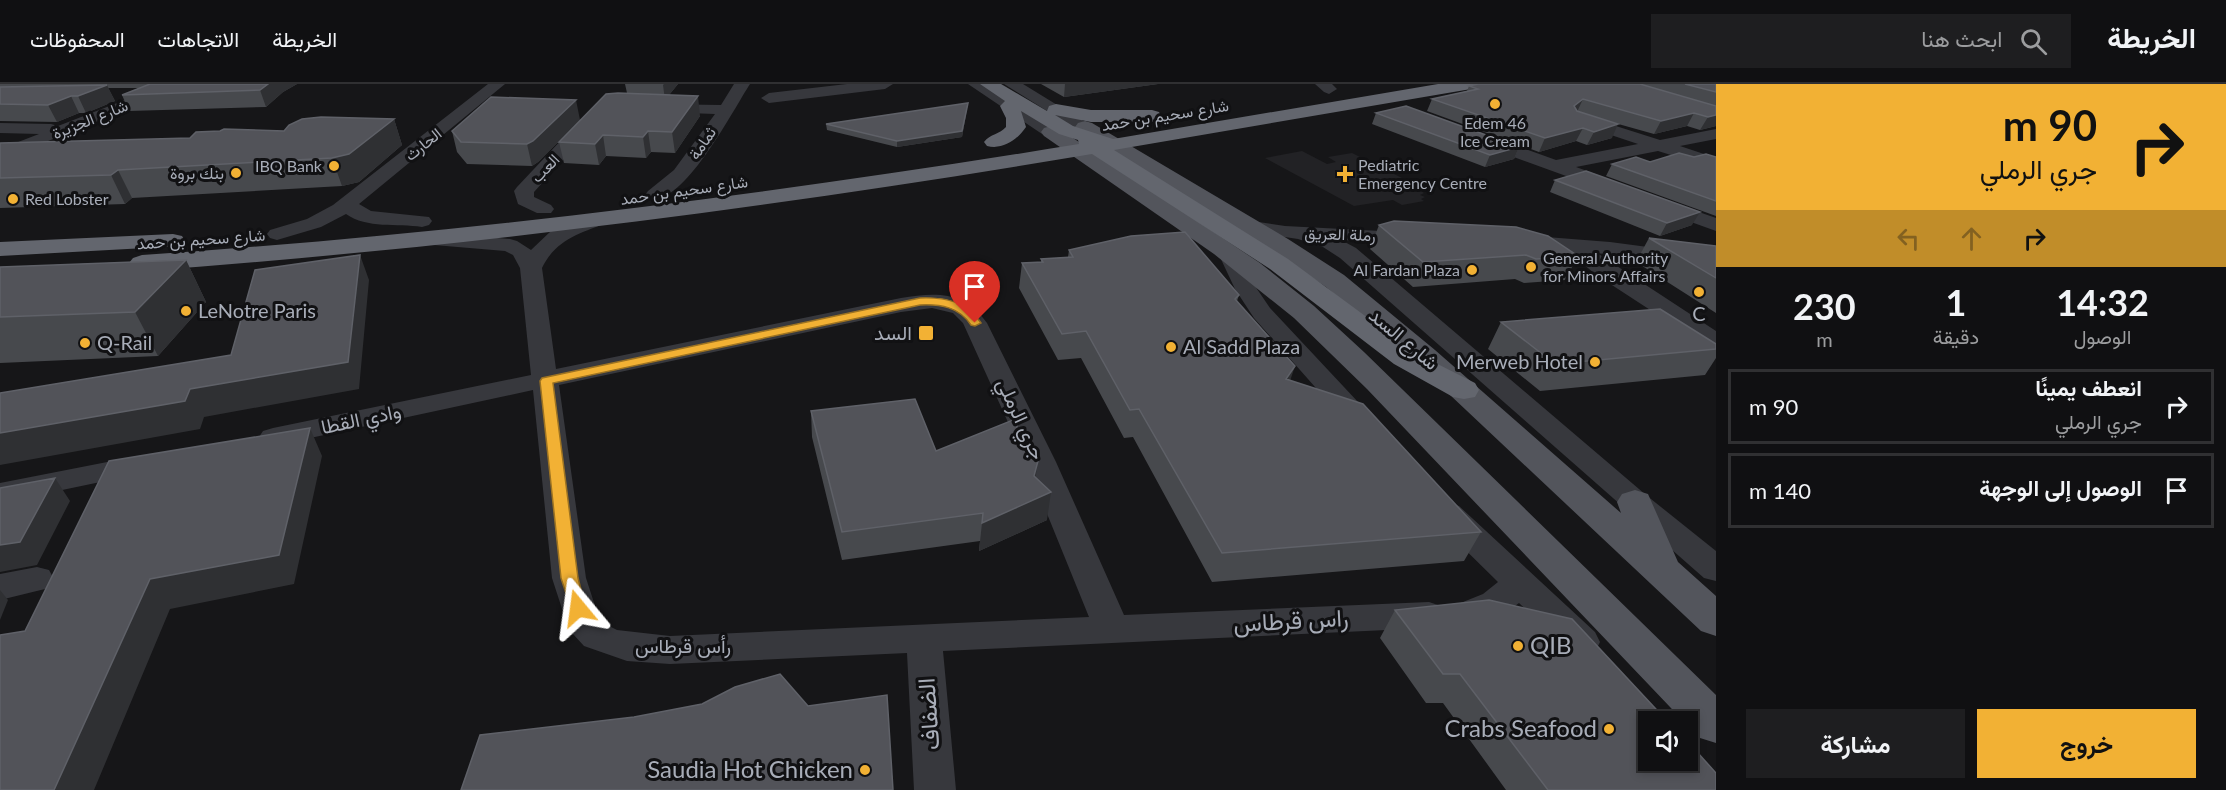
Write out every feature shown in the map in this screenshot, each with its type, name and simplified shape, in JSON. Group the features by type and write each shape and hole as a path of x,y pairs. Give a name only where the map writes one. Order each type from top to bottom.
{"highway":[{"path":"989,84 1247,239"},
{"name":"شارع سحيم بن حمد","path":"971,146 994,142 1194,131 1321,93 1364,84"},
{"path":"806,189 866,174 1252,111 1321,93 1334,101 1424,84"},
{"name":"شارع سحيم بن حمد","path":"1321,93 1471,84"},
{"path":"994,142 1010,135 1016,127 1015,118 1009,106"},
{"name":"شارع سحيم بن حمد","path":"0,249 277,234 428,230 602,218 926,174 1082,138 1161,115 1091,116 1055,110"},
{"path":"1164,174 1158,154 1194,131"},
{"name":"شارع سحيم بن حمد","path":"0,270 214,258 428,230 544,209 655,195 889,158"},
{"path":"926,174 1060,168 1085,170 1115,177"}],"main road":[{"name":"شارع السد","path":"1082,138 1164,174 1247,239 1276,289 1357,361 1586,596 1716,724"},
{"name":"شارع السد","path":"1082,138 1115,177 1335,281 1464,390 1716,620"},
{"path":"1635,502 1662,572"}],"street":[{"name":"شارع الجزيرة","path":"0,155 180,84"},
{"name":"الحارث","path":"277,234 322,220 349,204 496,84"},
{"name":"ثمامة","path":"655,195 669,186 682,173 742,84"},
{"path":"769,98 885,84"},
{"path":"976,84 1009,106 1082,138"},
{"path":"1012,84 1055,110 1082,138"},
{"path":"109,94 152,95"},
{"path":"648,106 725,110"},
{"name":"العب","path":"544,209 525,200 524,191 598,112"},
{"path":"1578,119 1716,164"},
{"path":"0,128 62,130"},
{"path":"1466,133 1716,225"},
{"path":"1554,166 1716,134"},
{"path":"349,204 354,212 363,216 510,245 521,251 531,268"},
{"path":"531,268 537,253 546,243 561,234 602,218"},
{"name":"رملة العريق","path":"1247,239 1302,232 1429,237"},
{"name":"شارع السد","path":"1302,232 1330,243 1354,259 1716,569"},
{"path":"1354,259 1360,246 1373,235"},
{"path":"1247,239 1246,289 1262,313 1380,441"},
{"path":"1506,241 1574,245 1716,262"},
{"path":"1574,245 1618,279 1716,342"},
{"name":"شارع سحيم بن حمد","path":"125,274 170,269 214,258"},
{"name":"رأس قرطاس","path":"531,268 569,578 578,608 591,632 608,641 631,648 670,650 1112,629"},
{"name":"جري الرملي","path":"546,381 920,302 933,301 960,307 970,313 991,355 1041,462 1112,629"},
{"name":"وادي القطا","path":"251,442 546,381"},
{"path":"0,494 171,458"},
{"path":"1434,499 1608,667"},
{"path":"0,587 37,579"},
{"name":"راس قرطاس","path":"1470,613 1495,603 1520,583"},
{"name":"راس قرطاس","path":"1112,629 1470,613 1509,620 1579,638"},
{"name":"الضفاف","path":"924,638 935,790"}],"shaded area":[{"name":"Pediatric Emergency Centre","path":"1302,151 1327,164 1336,162 1328,157 1352,153 1416,185 1414,186 1424,193 1420,195 1425,197 1421,199 1424,201 1402,205 1393,200 1354,206 1265,158"}],"building":[{"path":"150,84 268,84 260,90 122,95"},
{"path":"1478,84 1640,84 1716,106 1716,115 1708,117 1694,113 1661,121 1583,99 1574,106 1577,111 1618,124 1594,132 1583,128 1545,138 1432,99 1478,89 1469,86"},
{"path":"1685,84 1716,84 1716,92"},
{"path":"107,85 48,105 0,104 0,87"},
{"path":"606,94 698,96 672,132 648,131 643,137 603,135 595,144 559,142"},
{"path":"491,97 576,100 527,144 461,142 452,131"},
{"path":"968,103 962,131 897,141 826,124"},
{"path":"1406,106 1519,147 1490,155 1376,113"},
{"path":"321,117 394,119 349,154 332,158 118,170 111,175 0,178 0,143 190,138 196,132 224,129 284,131 289,125 302,119"},
{"path":"1679,153 1694,157 1706,154 1716,157 1716,201 1612,164 1636,157 1650,162"},
{"path":"1586,171 1700,212 1667,223 1555,180"},
{"path":"1394,221 1516,227 1548,236 1578,256 1536,259 1526,255 1423,262 1379,225"},
{"path":"1185,232 1239,295 1235,299 1295,366 1286,379 1363,404 1481,532 1222,553 1139,409 1130,410 1086,331 1062,334 1022,263 1073,257 1069,250 1131,236"},
{"path":"1649,238 1716,246 1716,278"},
{"path":"360,255 348,362 190,389 185,401 0,433 0,393 231,355 255,270"},
{"path":"186,260 135,312 0,317 0,267"},
{"path":"1660,309 1716,344 1716,349 1555,364 1501,322"},
{"path":"915,399 936,451 1018,418 1016,436 1034,452 1038,461 1034,476 1051,492 982,523 983,513 842,532 811,411"},
{"path":"310,428 279,555 150,579 54,790 0,790 0,635 25,631 109,461"},
{"path":"55,478 20,542 0,545 0,488"},
{"path":"1489,600 1572,619 1658,711 1638,711 1638,771 1698,771 1698,753 1716,773 1716,790 1548,790 1460,674 1443,674 1395,610"},
{"path":"780,674 808,706 887,695 893,790 461,790 480,735 634,717 702,704 735,687"}],"place":[{"name":"Edem 46 Ice Cream","path":"1495,104"},
{"name":"IBQ Bank","path":"334,166"},
{"name":"بنك بروة","path":"236,173"},
{"name":"Pediatric Emergency Centre","path":"1345,174"},
{"name":"Red Lobster","path":"13,199"},
{"name":"General Authority for Minors Affairs","path":"1531,267"},
{"name":"Al Fardan Plaza","path":"1472,270"},
{"name":"C","path":"1699,292"},
{"name":"LeNotre Paris","path":"186,311"},
{"name":"السد","path":"926,333"},
{"name":"Q-Rail","path":"85,343"},
{"name":"Al Sadd Plaza","path":"1171,347"},
{"name":"Merweb Hotel","path":"1595,362"},
{"name":"QIB","path":"1518,646"},
{"name":"Crabs Seafood","path":"1609,729"},
{"name":"Saudia Hot Chicken","path":"865,770"}],"route":[{"path":"578,608 569,578 546,381 920,302 933,301 960,307 970,313 975,323"}]}
